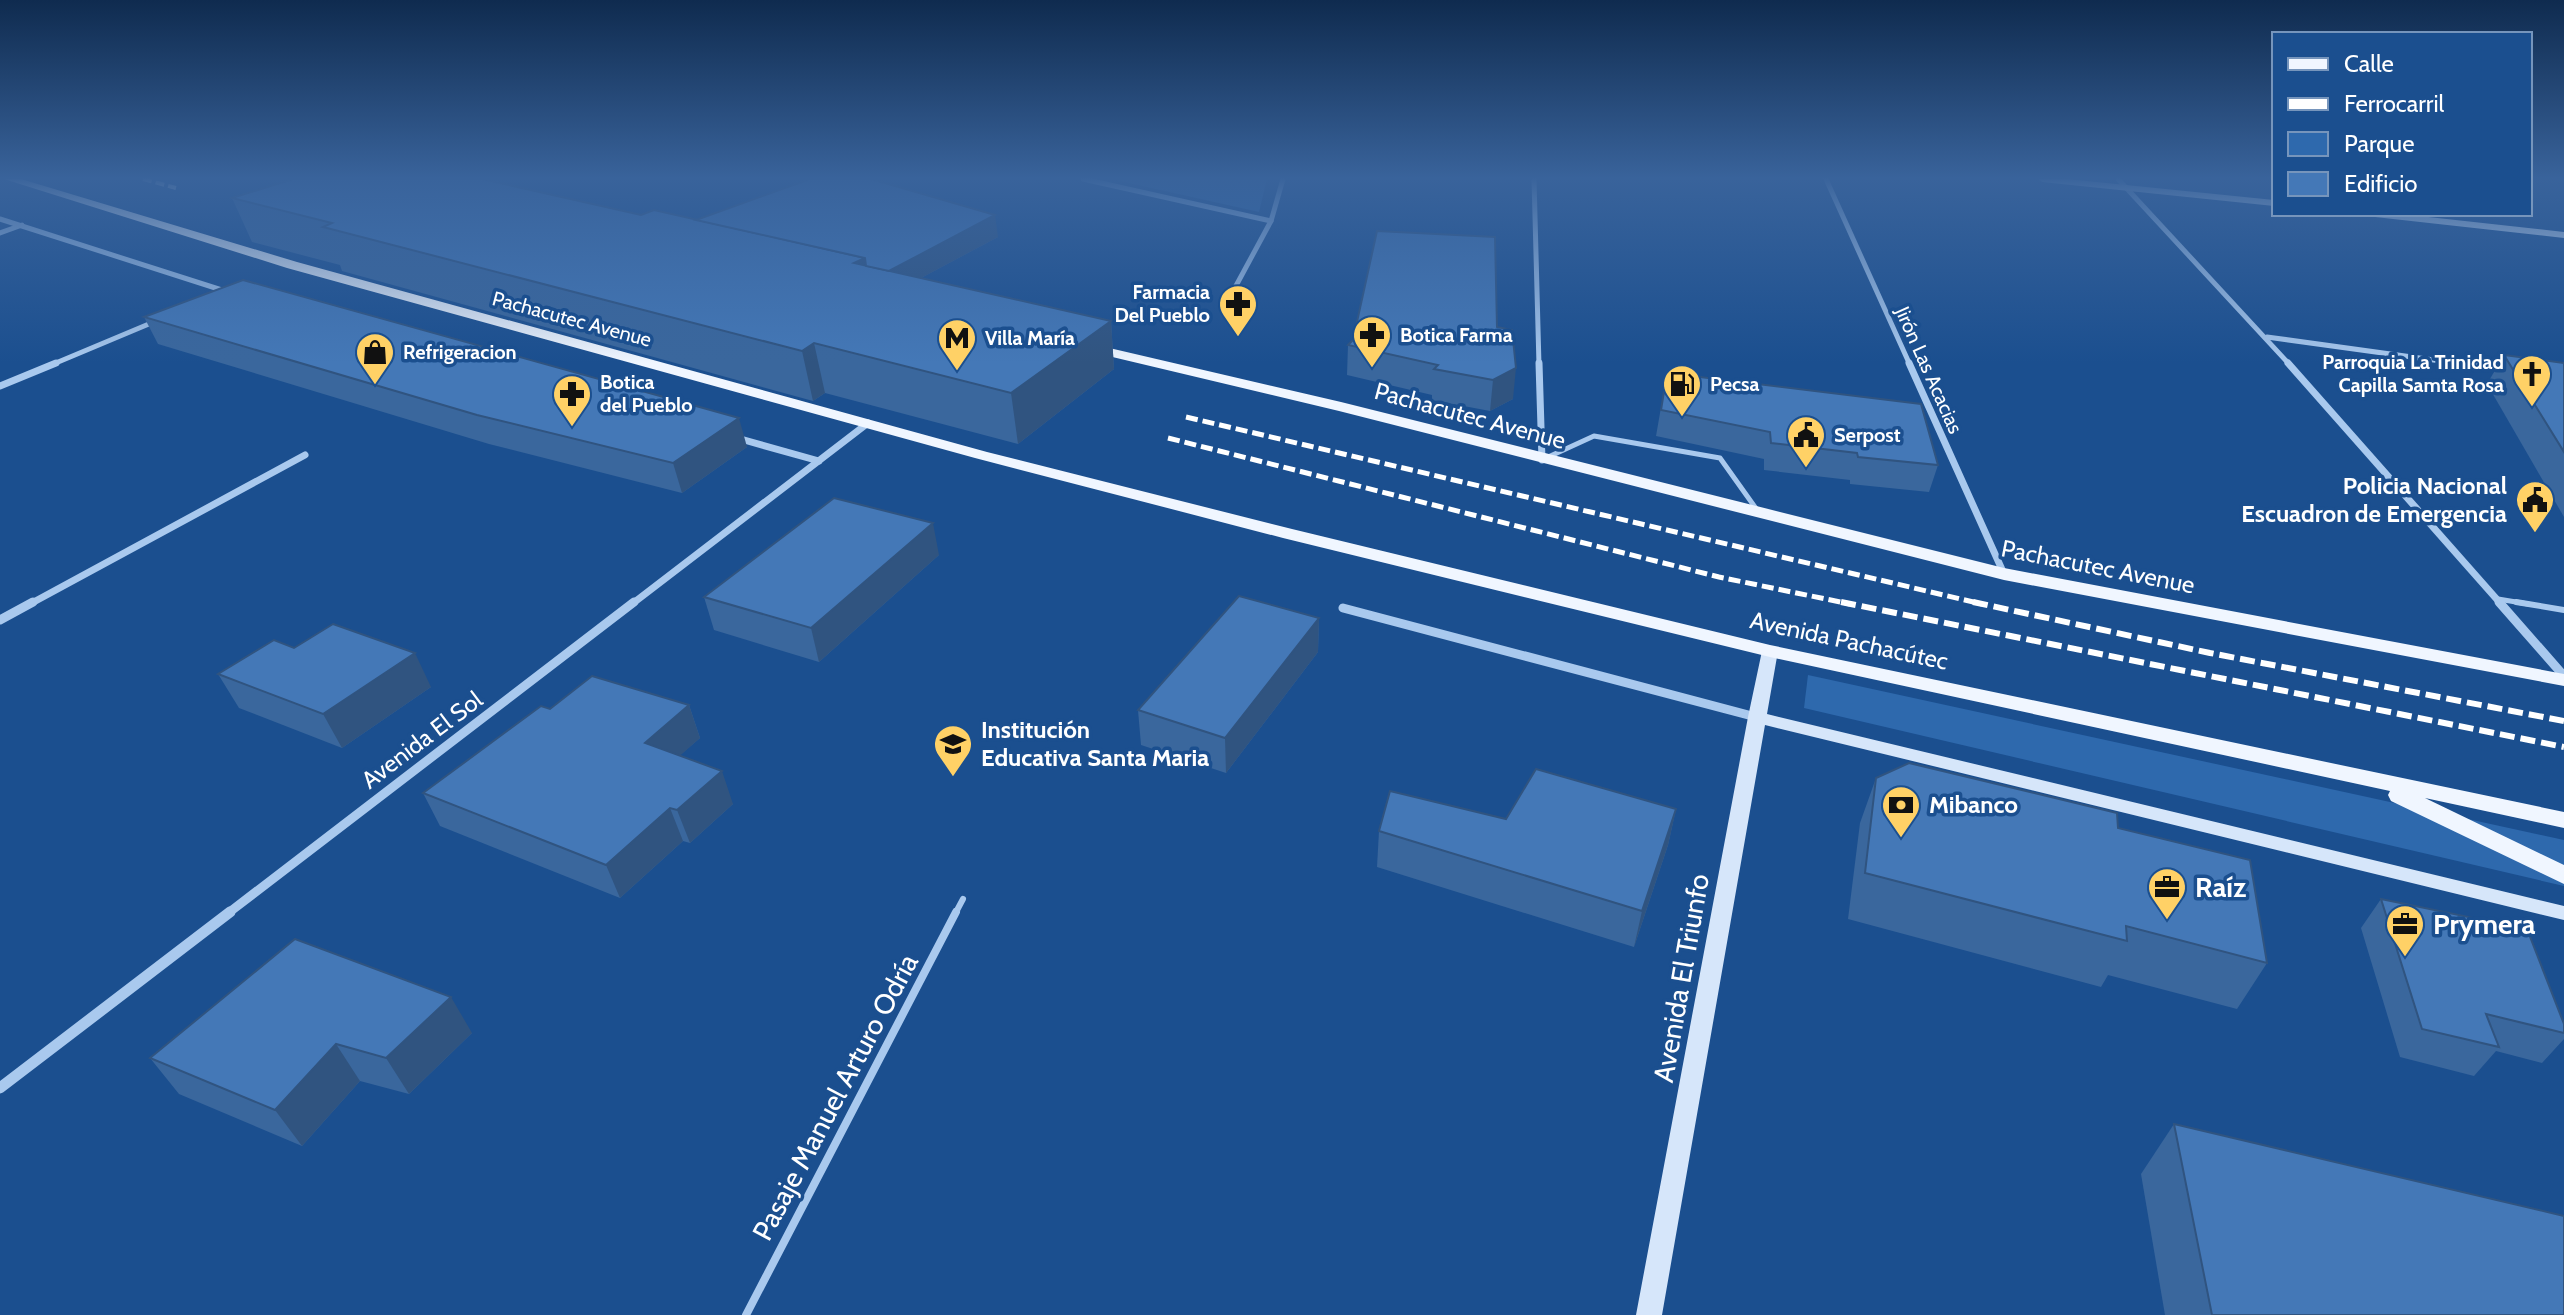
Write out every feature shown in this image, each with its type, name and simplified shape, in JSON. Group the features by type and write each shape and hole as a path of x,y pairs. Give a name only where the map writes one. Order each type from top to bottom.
{"main road":[{"name":"Pachacutec Avenue","path":"211,240 868,423"},
{"name":"Pachacutec Avenue","path":"1071,343 1341,407 2004,574 2564,678"},
{"name":"Avenida Pachacútec","path":"868,423 1289,534 1770,651 2564,820"},
{"path":"2370,781 2564,875"}],"street":[{"path":"70,240 242,296"},
{"path":"1231,295 1261,240"},
{"path":"1536,240 1542,460"},
{"name":"Jirón Las Acacias","path":"1854,240 2004,574"},
{"path":"2176,240 2266,337 2564,678"},
{"path":"213,298 227,292"},
{"path":"0,386 170,315"},
{"path":"2266,337 2517,371"},
{"name":"Avenida El Sol","path":"0,1088 868,423"},
{"path":"730,436 819,461"},
{"path":"0,620 305,455"},
{"path":"1343,608 1756,717 2564,913"},
{"name":"Avenida El Triunfo","path":"1649,1315 1770,651"}],"lane":[{"path":"1542,460 1594,436 1720,458 1759,513"},
{"path":"2498,599 2564,610"},
{"name":"Pasaje Manuel Arturo Odría","path":"746,1315 963,899"}],"green space":[{"path":"1808,675 2564,840 2564,886 1804,708"}],"building":[{"path":"375,240 787,240 865,258 854,263 1111,321 1011,393 814,343 802,351"},
{"path":"787,240 947,240 889,271 866,266 865,258"},
{"path":"1375,240 1495,240 1497,327 1512,330 1516,368 1493,380 1434,369 1438,365 1348,345 1353,340"},
{"path":"243,280 739,418 673,463 477,415 144,317"},
{"path":"2504,355 2564,363 2564,452"},
{"path":"1667,373 1921,404 1938,465 1858,457 1857,453 1771,443 1770,432 1661,410"},
{"path":"834,498 933,523 811,628 704,597"},
{"path":"1239,596 1319,618 1225,738 1138,710"},
{"path":"333,624 415,653 323,714 218,674 274,640 294,648"},
{"path":"592,676 689,705 645,743 722,771 677,810 670,808 606,865 423,793 541,706 550,709"},
{"path":"1909,763 2117,813 2118,828 2250,860 2267,963 2126,926 2127,941 1865,873 1876,778"},
{"path":"1536,769 1676,809 1642,911 1379,831 1390,791 1506,819"},
{"path":"2381,899 2527,929 2564,1024 2564,1033 2486,1014 2499,1047 2422,1029"},
{"path":"295,939 451,997 386,1058 336,1044 275,1110 150,1058"},
{"path":"2174,1124 2564,1216 2564,1315 2212,1315"}],"railway":[{"path":"1186,417 1979,603"},
{"path":"1168,438 1719,577 1850,604"},
{"path":"1841,602 2564,747"},
{"path":"1973,602 1979,603"},
{"path":"1979,603 2210,653 2564,721"}],"place":[{"name":"Farmacia Del Pueblo","path":"1238,338"},
{"name":"Botica Farma","path":"1372,369"},
{"name":"Villa María","path":"957,372"},
{"name":"Refrigeracion","path":"375,386"},
{"name":"Parroquia La Trinidad Capilla Samta Rosa","path":"2532,408"},
{"name":"Pecsa","path":"1682,418"},
{"name":"Botica del Pueblo","path":"572,428"},
{"name":"Serpost","path":"1806,469"},
{"name":"Policia Nacional Escuadron de Emergencia","path":"2535,534"},
{"name":"Institución Educativa Santa Maria","path":"953,778"},
{"name":"Mibanco","path":"1901,839"},
{"name":"Raíz","path":"2167,921"},
{"name":"Prymera","path":"2405,958"}]}
